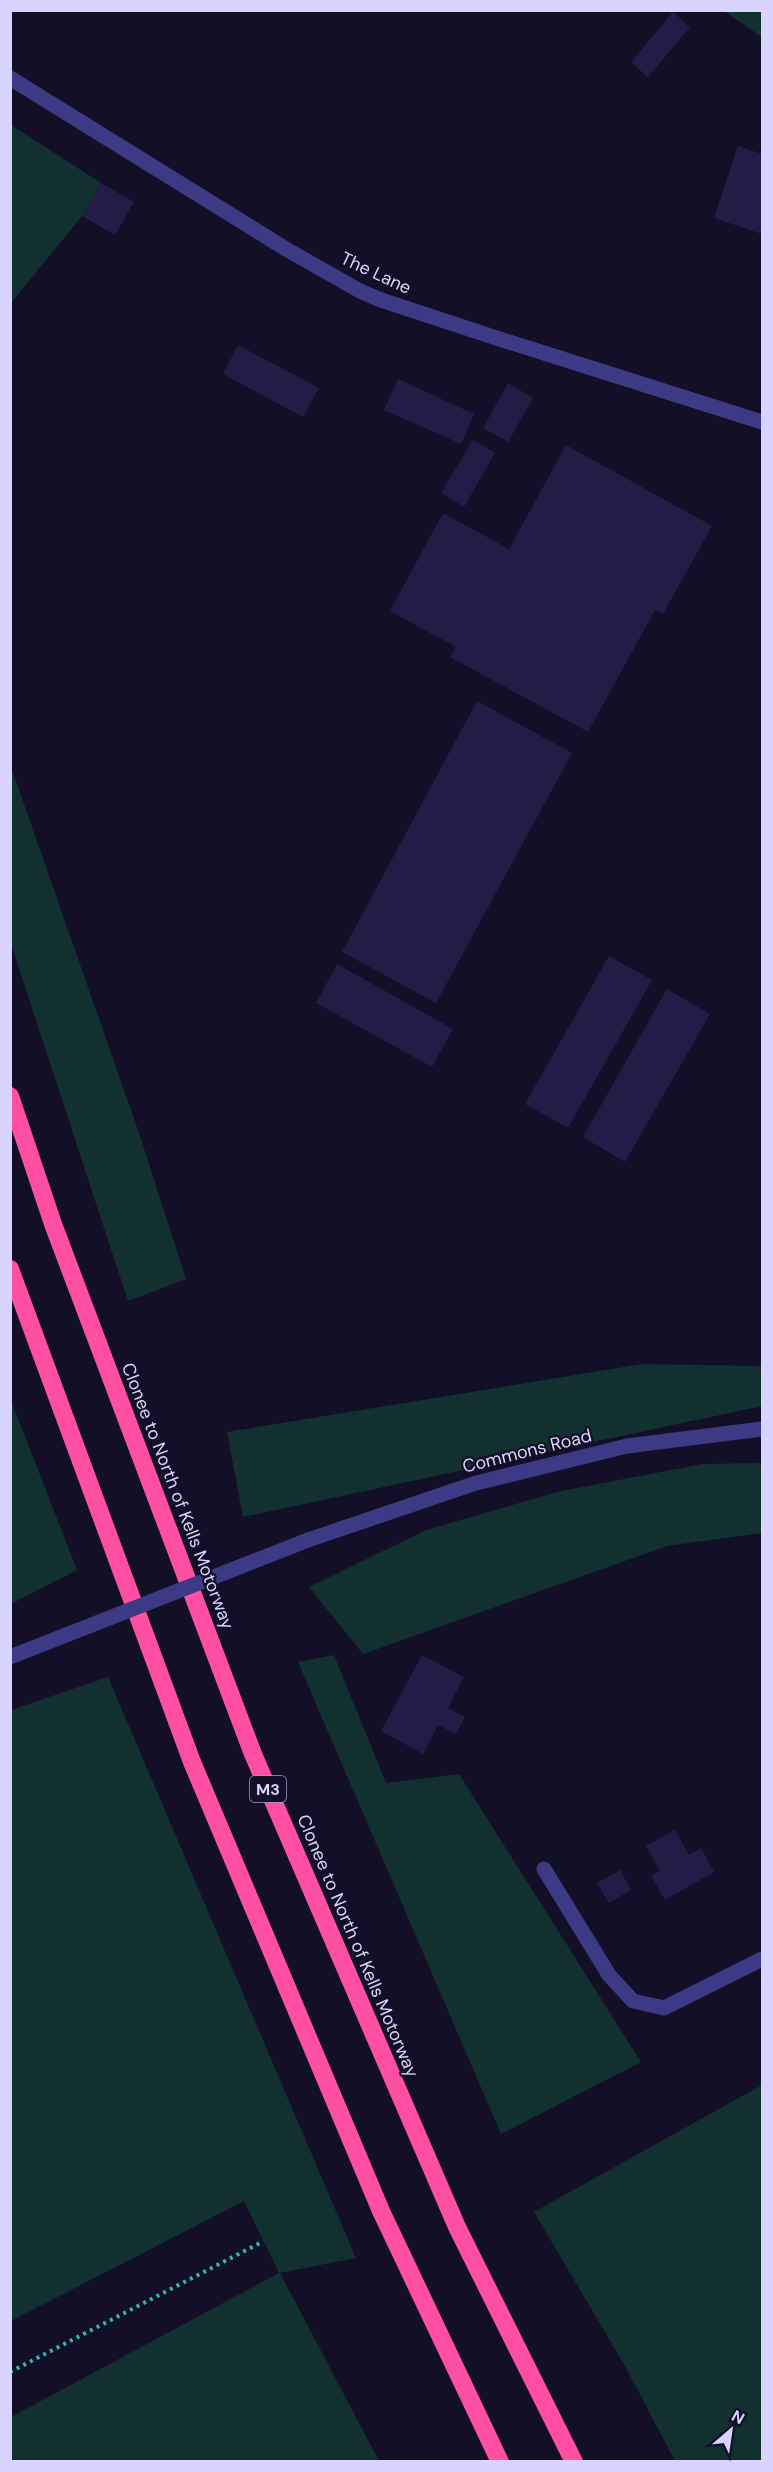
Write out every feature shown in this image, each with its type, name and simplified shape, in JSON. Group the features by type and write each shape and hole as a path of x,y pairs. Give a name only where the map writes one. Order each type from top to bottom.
{"highway":[{"name":"Clonee to North of Kells Motorway","path":"10,1096 58,1235 253,1754 457,2227 574,2462"},
{"path":"10,1269 192,1762 381,2211 500,2462"}],"street":[{"name":"The Lane","path":"10,78 286,249 360,291 509,342 762,422"},
{"name":"Commons Road","path":"10,1657 309,1540 476,1483 627,1446 762,1429"},
{"path":"544,1869 609,1975 633,2001 664,2008 762,1959"}],"path":[{"path":"10,2372 260,2243"}],"green space":[{"path":"724,11 762,11 762,37"},
{"path":"11,125 101,183 82,216 11,303"},
{"path":"10,764 140,1136 186,1279 128,1301 11,944"},
{"path":"642,1364 762,1366 762,1406 243,1517 227,1432"},
{"path":"10,1398 77,1570 11,1604 10,1604"},
{"path":"762,1463 762,1533 667,1546 363,1654 309,1587 426,1530 561,1491 703,1464"},
{"path":"334,1655 386,1783 459,1774 641,2062 501,2134 298,1662"},
{"path":"108,1677 356,2258 280,2273 379,2461 11,2461 11,2417 279,2273 244,2201 11,2321 11,1710"},
{"path":"762,2085 762,2461 675,2461 625,2366 534,2212"}],"building":[{"path":"673,12 690,27 648,77 631,62"},
{"path":"738,146 762,154 762,234 714,218"},
{"path":"101,183 134,202 115,235 82,216"},
{"path":"238,345 319,388 303,417 223,374"},
{"path":"398,379 474,414 461,444 384,410"},
{"path":"508,383 533,398 508,442 483,428"},
{"path":"473,440 495,453 464,507 441,493"},
{"path":"566,445 712,526 663,614 655,610 588,732 450,657 456,647 390,611 443,513 509,549"},
{"path":"477,701 572,753 436,1003 342,952"},
{"path":"609,956 652,980 568,1128 525,1104"},
{"path":"337,964 453,1029 432,1067 316,1003"},
{"path":"667,989 710,1014 625,1162 583,1137"},
{"path":"422,1655 464,1677 448,1708 465,1717 456,1734 438,1725 423,1754 381,1731"},
{"path":"675,1830 689,1855 701,1848 714,1872 665,1900 651,1876 660,1871 646,1846"},
{"path":"620,1870 631,1890 609,1903 597,1883"}]}
